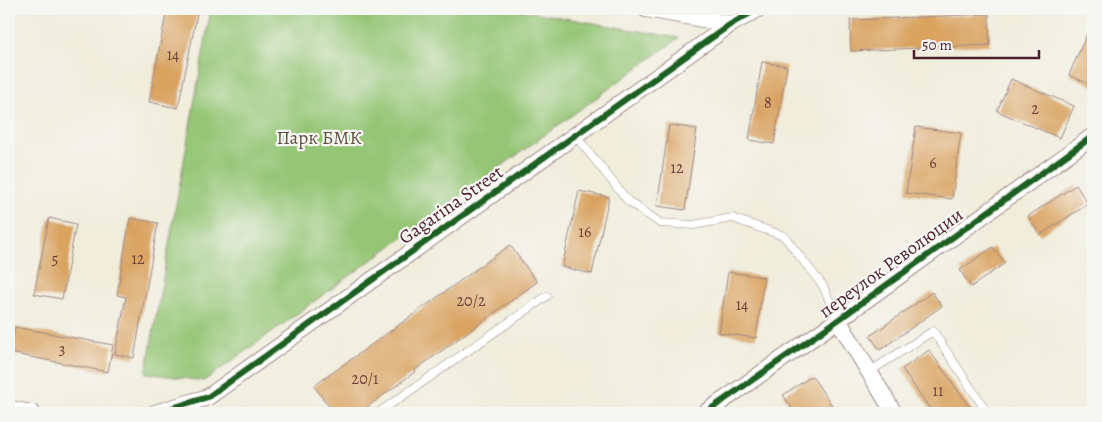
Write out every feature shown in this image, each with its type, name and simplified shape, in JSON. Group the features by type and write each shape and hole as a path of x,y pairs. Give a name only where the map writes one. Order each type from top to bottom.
{"street":[{"path":"646,9 732,24"},
{"name":"Gagarina Street","path":"155,413 180,410 208,397 732,24 758,9"},
{"name":"переулок Революции","path":"705,413 838,320 1093,136"},
{"path":"838,320 894,413"},
{"path":"9,408 32,413"}],"lane":[{"path":"575,135 628,202 660,223 693,225 732,218 784,236 823,286 838,320"},
{"path":"378,413 547,296"},
{"path":"869,372 932,331 983,406"}],"green space":[{"name":"Парк БМК","path":"211,9 514,9 679,38 204,381 146,373"}],"building":[{"path":"167,9 198,9 178,108 149,102"},
{"path":"989,14 990,45 851,51 850,20"},
{"path":"1093,20 1093,86 1069,75"},
{"path":"762,62 787,66 774,144 749,140"},
{"path":"1011,79 1074,106 1060,138 997,111"},
{"path":"669,125 697,129 685,210 657,206"},
{"path":"916,127 961,133 952,199 906,193"},
{"path":"1076,185 1088,204 1040,235 1028,216"},
{"path":"579,191 609,197 592,274 562,267"},
{"path":"49,218 76,224 62,299 34,294"},
{"path":"130,218 158,223 134,358 115,354 126,297 117,295"},
{"path":"510,245 537,282 359,413 334,413 314,386"},
{"path":"993,247 1005,263 971,287 960,270"},
{"path":"728,272 764,277 756,338 719,333"},
{"path":"932,292 942,306 880,350 870,336"},
{"path":"15,327 113,345 108,372 10,353"},
{"path":"929,350 974,413 933,413 902,369"},
{"path":"812,376 837,413 795,413 783,395"}],"cycle path":[{"path":"155,413 208,397 731,24 758,9"},
{"path":"705,413 838,320 1093,136"}]}
